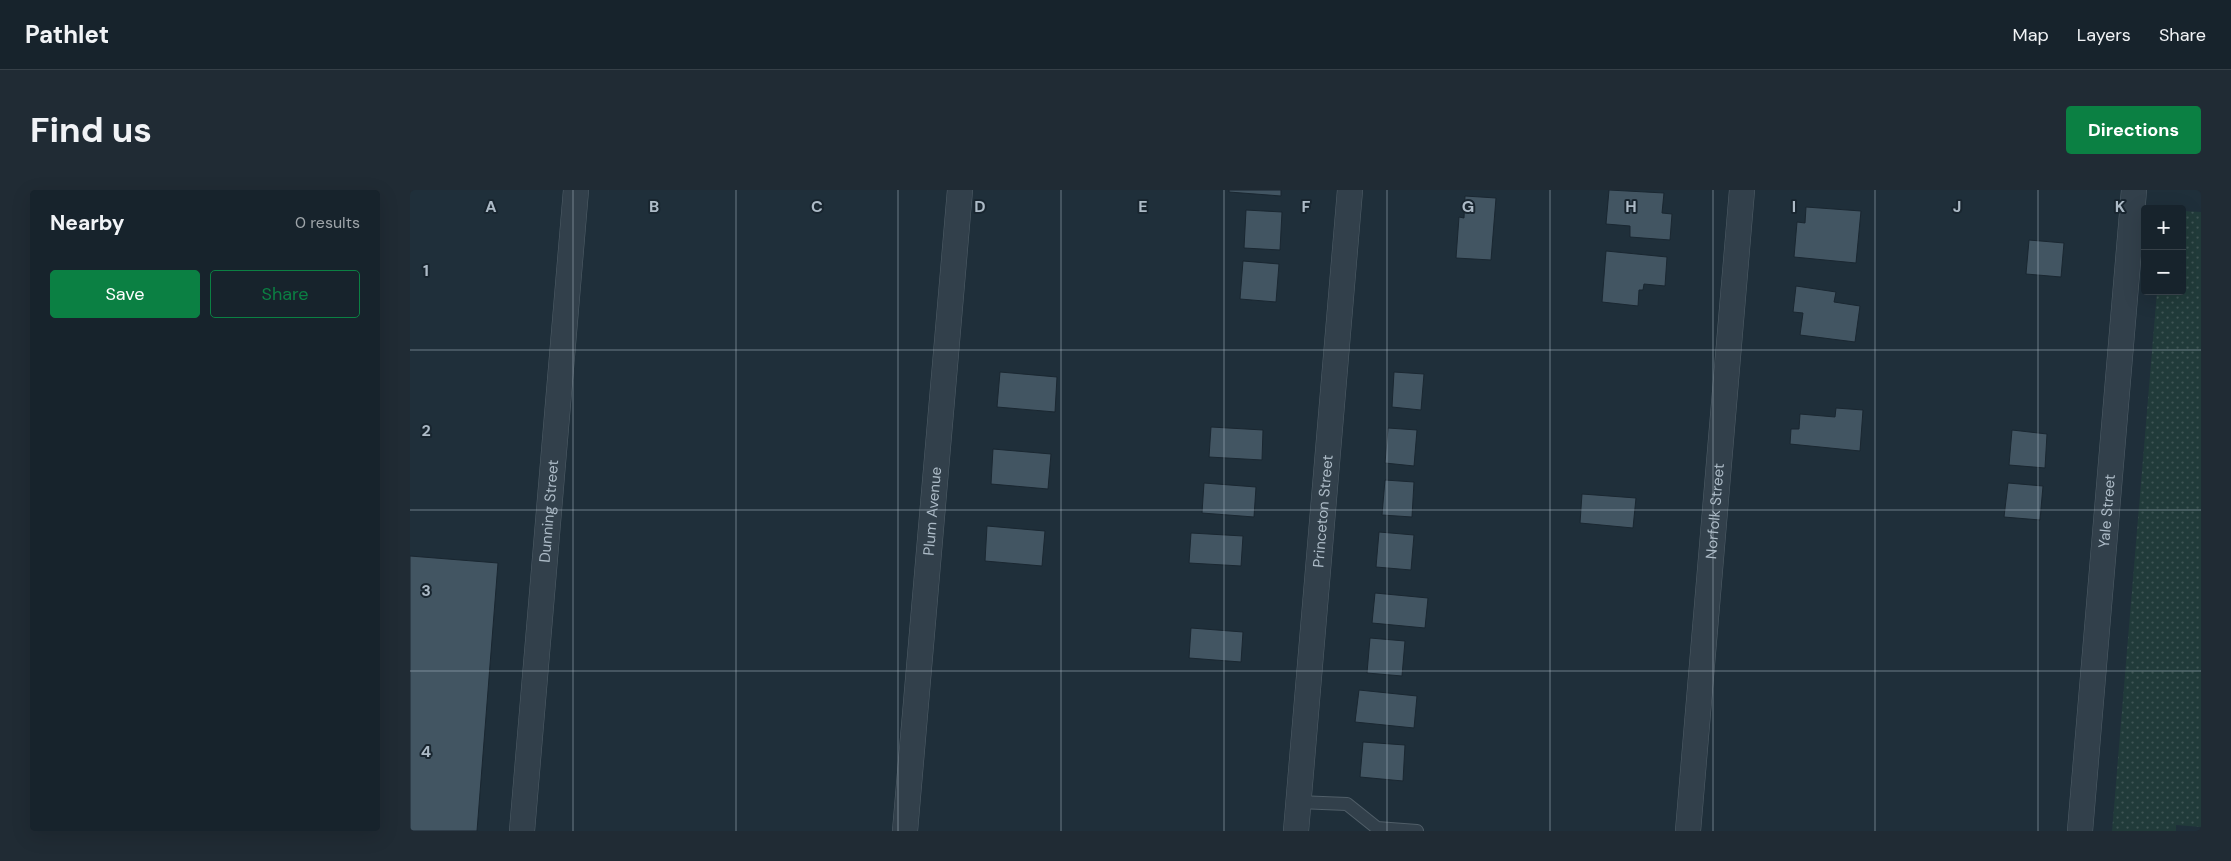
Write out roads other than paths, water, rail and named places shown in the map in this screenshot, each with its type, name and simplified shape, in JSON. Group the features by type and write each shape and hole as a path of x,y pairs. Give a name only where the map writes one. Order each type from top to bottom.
{"street":[{"name":"Dunning Street","path":"522,831 576,190"},
{"name":"Plum Avenue","path":"905,831 960,190"},
{"name":"Princeton Street","path":"1296,831 1350,190"},
{"name":"Norfolk Street","path":"1688,831 1742,190"},
{"name":"Yale Street","path":"2080,831 2134,190"}],"lane":[{"path":"1298,802 1347,804 1377,828 1417,831"}]}
